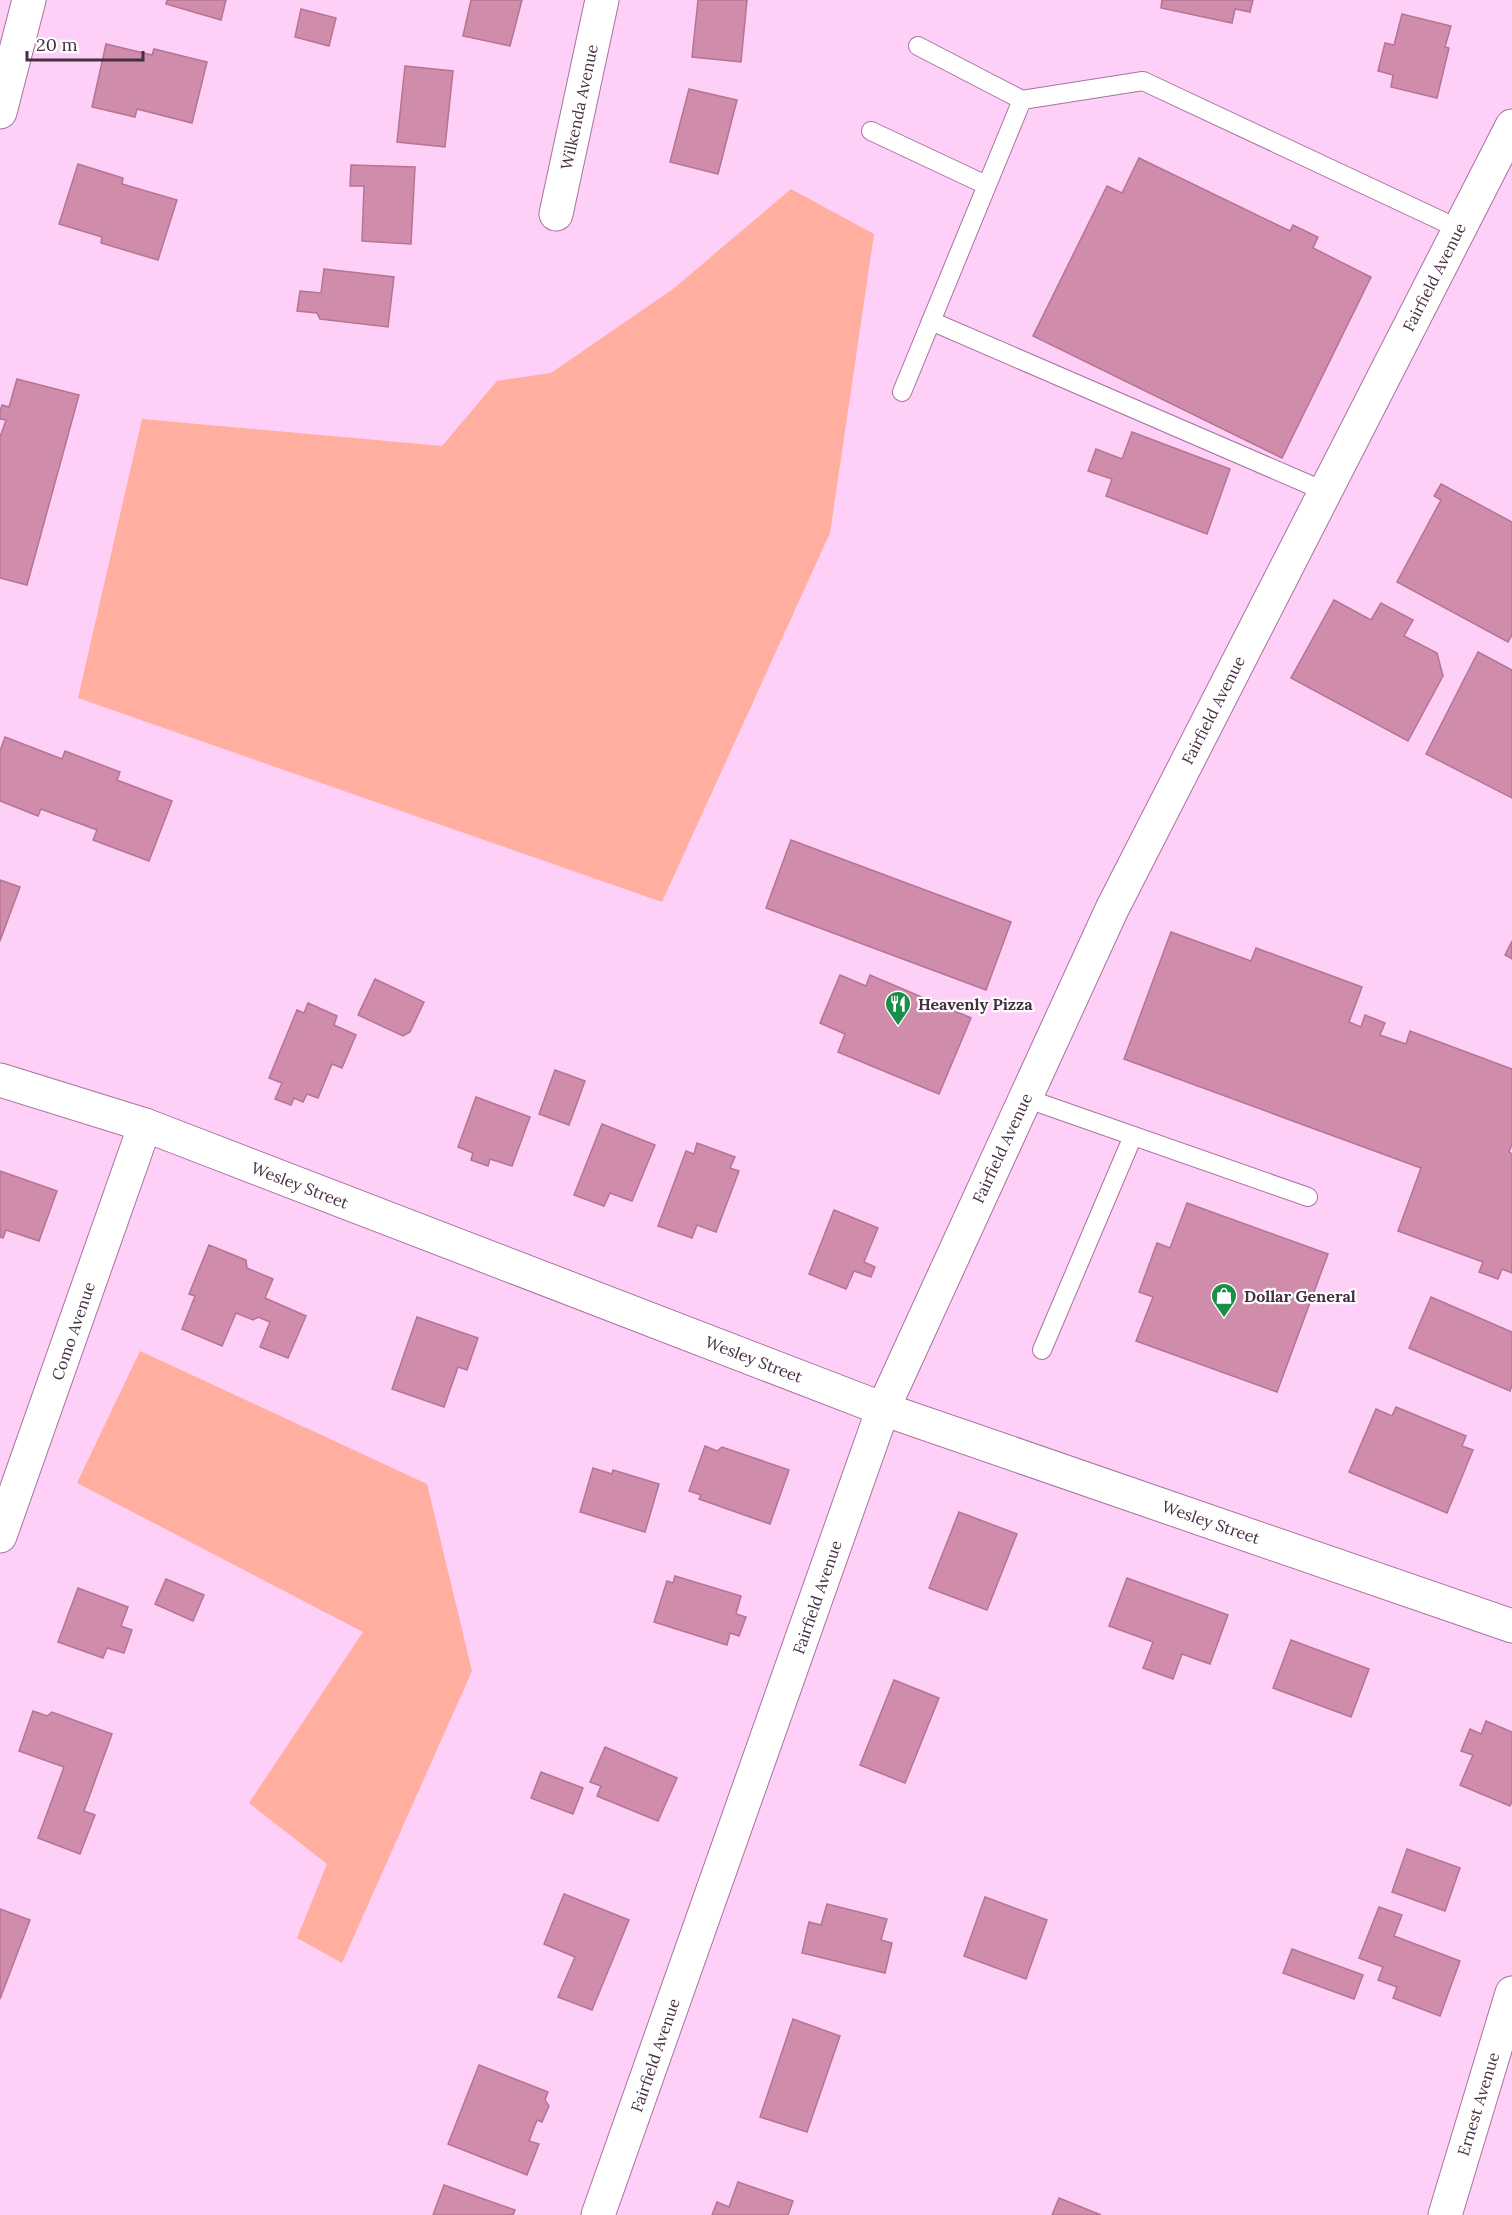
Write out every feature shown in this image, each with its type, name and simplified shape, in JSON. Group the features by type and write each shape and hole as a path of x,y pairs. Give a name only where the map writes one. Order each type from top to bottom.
{"street":[{"path":"0,112 29,0"},
{"name":"Wilkenda Avenue","path":"555,214 602,0"},
{"name":"Fairfield Avenue","path":"598,2215 883,1409 1112,909 1512,126"},
{"name":"Wesley Street","path":"0,1080 145,1125 883,1409 1512,1626"},
{"name":"Como Avenue","path":"0,1536 145,1125"},
{"name":"Ernest Avenue","path":"1445,2215 1512,1993"}],"lane":[{"path":"918,46 1022,100 1143,81 1460,229"},
{"path":"902,392 1022,100"},
{"path":"871,131 986,185"},
{"path":"931,321 1324,491"},
{"path":"1025,1098 1308,1197"},
{"path":"1042,1350 1133,1136"}],"shaded area":[{"path":"791,189 874,234 830,533 662,902 78,698 142,419 442,446 497,381 551,373 673,289"},
{"path":"140,1351 427,1484 472,1671 342,1963 297,1938 327,1864 249,1803 363,1632 77,1483"}],"building":[{"path":"167,0 226,0 221,20 166,4"},
{"path":"471,0 522,0 510,46 463,36"},
{"path":"698,0 747,0 741,62 692,57"},
{"path":"1162,0 1253,0 1250,12 1235,9 1232,23 1161,8"},
{"path":"301,9 336,18 329,46 295,37"},
{"path":"1402,14 1451,26 1445,47 1449,48 1437,98 1391,87 1393,75 1378,71 1385,43 1394,45"},
{"path":"106,44 152,55 154,49 207,62 192,123 137,109 135,117 92,107"},
{"path":"405,66 453,71 445,147 397,142"},
{"path":"689,89 737,100 718,174 670,162"},
{"path":"1139,158 1290,231 1293,225 1318,237 1313,248 1371,277 1282,458 1033,336 1107,186 1122,193"},
{"path":"78,164 123,178 122,184 177,200 158,260 101,243 102,237 59,224"},
{"path":"351,165 415,167 411,244 362,241 364,186 350,186"},
{"path":"324,269 394,277 388,327 320,319 317,313 297,311 300,291 321,293"},
{"path":"17,379 79,395 27,585 0,578 0,437 6,420 0,419 0,411 2,405 9,407"},
{"path":"1132,432 1230,469 1207,534 1106,496 1112,479 1088,471 1096,449 1122,459"},
{"path":"1441,484 1512,522 1512,635 1508,642 1397,582 1441,500 1434,496"},
{"path":"1334,600 1371,620 1381,603 1413,620 1404,636 1437,653 1443,676 1408,741 1291,678"},
{"path":"1478,652 1512,670 1512,798 1426,754"},
{"path":"5,737 62,759 65,751 120,772 117,780 172,801 149,861 93,840 97,830 41,809 38,816 0,801 0,751"},
{"path":"791,840 1011,922 986,990 766,908"},
{"path":"0,880 20,887 0,941"},
{"path":"1171,932 1251,961 1256,948 1362,987 1349,1022 1361,1027 1365,1015 1385,1023 1380,1035 1406,1044 1410,1031 1512,1069 1512,1144 1509,1152 1512,1154 1512,1273 1502,1269 1498,1279 1479,1272 1483,1262 1398,1231 1421,1168 1124,1059"},
{"path":"1512,941 1512,959 1505,955"},
{"path":"840,975 866,986 870,975 971,1018 939,1094 838,1052 845,1034 820,1023"},
{"path":"375,979 424,1002 410,1032 403,1036 358,1015"},
{"path":"308,1003 337,1016 334,1025 356,1035 342,1068 332,1064 318,1098 307,1094 303,1102 294,1098 291,1105 275,1099 282,1083 269,1078 297,1010 304,1013"},
{"path":"555,1070 585,1081 569,1125 539,1114"},
{"path":"476,1097 530,1117 512,1166 490,1159 488,1166 471,1160 473,1153 458,1147"},
{"path":"602,1124 655,1145 632,1201 610,1193 604,1206 574,1195"},
{"path":"697,1143 735,1157 730,1168 739,1171 716,1232 697,1225 692,1238 658,1226 686,1151 694,1154"},
{"path":"0,1171 57,1191 39,1241 6,1230 3,1238 0,1237"},
{"name":"Dollar General","path":"1187,1203 1328,1254 1277,1392 1136,1341 1153,1297 1139,1292 1157,1243 1170,1248"},
{"path":"834,1210 878,1228 864,1262 875,1267 871,1277 854,1271 846,1289 809,1274"},
{"path":"209,1245 246,1260 247,1268 273,1279 265,1298 306,1316 288,1358 260,1347 270,1322 258,1317 253,1320 236,1313 222,1346 182,1329 195,1296 189,1294"},
{"path":"1431,1297 1512,1332 1510,1391 1409,1348"},
{"path":"417,1317 478,1338 467,1370 458,1367 444,1407 392,1389"},
{"path":"1396,1407 1466,1436 1462,1446 1473,1450 1447,1513 1349,1472 1376,1409 1392,1416"},
{"path":"705,1446 717,1451 722,1447 789,1470 770,1524 699,1499 701,1495 689,1491"},
{"path":"593,1468 612,1474 613,1470 659,1484 645,1532 580,1512"},
{"path":"959,1512 1017,1534 987,1610 929,1588"},
{"path":"675,1576 741,1596 736,1614 746,1617 739,1636 730,1633 727,1645 654,1622 667,1581 673,1583"},
{"path":"1127,1578 1228,1615 1210,1664 1182,1654 1173,1679 1143,1668 1153,1642 1109,1626"},
{"path":"166,1579 204,1595 193,1621 155,1604"},
{"path":"78,1588 128,1607 121,1626 132,1630 124,1653 107,1648 103,1658 58,1642"},
{"path":"1291,1640 1369,1669 1351,1717 1273,1688"},
{"path":"894,1680 939,1698 905,1783 860,1765"},
{"path":"33,1711 47,1716 52,1712 112,1734 84,1811 95,1815 80,1854 38,1838 64,1767 19,1751"},
{"path":"1486,1721 1512,1732 1512,1801 1510,1806 1460,1785 1473,1755 1461,1751 1470,1729 1481,1734"},
{"path":"605,1747 677,1778 658,1821 597,1796 601,1786 590,1782"},
{"path":"541,1772 583,1788 573,1814 531,1798"},
{"path":"1407,1849 1460,1868 1445,1911 1392,1892"},
{"path":"564,1894 629,1920 592,2010 558,1997 575,1957 544,1944"},
{"path":"985,1897 1047,1920 1026,1979 964,1956"},
{"path":"827,1904 887,1919 881,1940 892,1943 885,1973 802,1953 809,1922 821,1925"},
{"path":"1379,1907 1402,1915 1394,1936 1460,1961 1440,2016 1393,1998 1397,1987 1378,1980 1383,1967 1359,1958"},
{"path":"0,1909 30,1920 0,1999"},
{"path":"1292,1949 1363,1975 1354,1999 1283,1973"},
{"path":"793,2019 840,2036 807,2132 760,2117"},
{"path":"479,2065 548,2092 545,2100 549,2106 542,2122 537,2120 529,2141 539,2144 527,2175 448,2144"},
{"path":"738,2182 793,2201 788,2215 712,2215 717,2202 729,2207"},
{"path":"444,2185 515,2210 513,2215 433,2215"},
{"path":"1059,2198 1101,2215 1052,2215"}],"place":[{"name":"Heavenly Pizza","path":"898,1027"},
{"name":"Dollar General","path":"1224,1319"}]}
